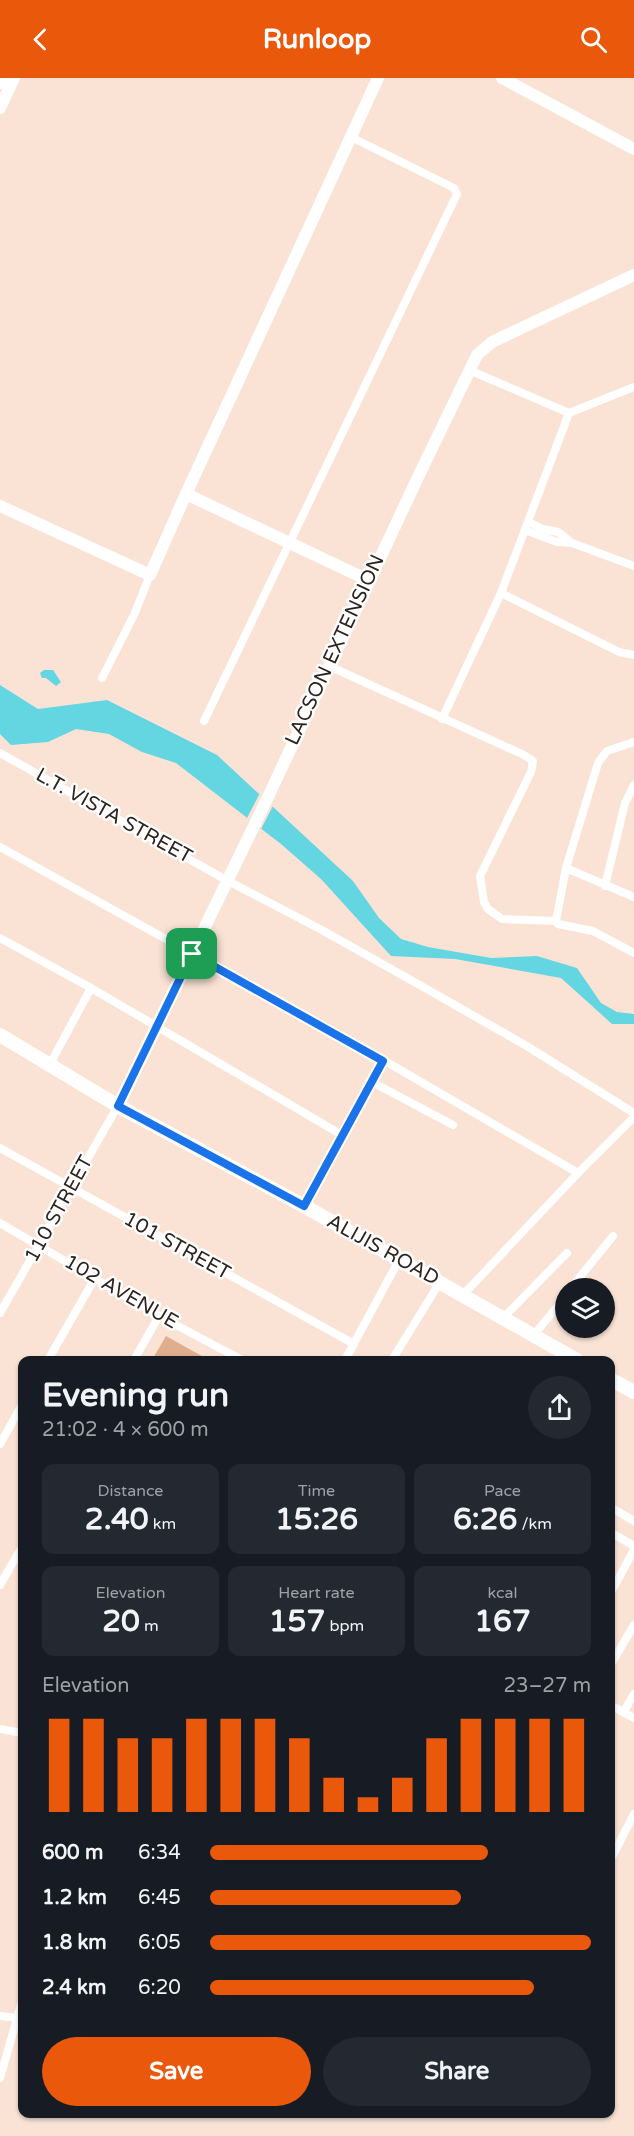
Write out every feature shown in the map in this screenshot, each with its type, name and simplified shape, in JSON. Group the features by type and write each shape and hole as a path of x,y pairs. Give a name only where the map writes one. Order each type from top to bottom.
{"main road":[{"path":"0,108 14,78"},
{"path":"0,506 150,575 378,78"},
{"path":"502,78 634,149"},
{"name":"LACSON EXTENSION","path":"118,1106 248,834 268,797 368,580 477,355 492,342 634,275"},
{"path":"186,494 368,580"},
{"name":"ALIJIS ROAD","path":"0,1035 118,1106 304,1206 570,1356"},
{"path":"615,1382 634,1392"}],"street":[{"path":"204,721 457,194 454,188 351,137"},
{"path":"469,370 569,413 634,387"},
{"path":"442,718 501,592 569,413"},
{"path":"527,526 557,542 572,543 634,566"},
{"path":"102,678 134,615 150,575"},
{"path":"501,592 619,652 634,655"},
{"path":"329,666 533,761 531,772 480,876 484,902 496,916 502,919 556,921 558,924 593,931 634,953"},
{"path":"556,921 566,868 598,763 607,751 634,742"},
{"name":"L.T. VISTA STREET","path":"0,753 525,1045 634,1115"},
{"path":"605,886 625,803 634,785"},
{"path":"0,847 578,1173"},
{"path":"566,868 605,886 633,894"},
{"path":"0,938 91,988 342,1135"},
{"path":"50,1064 91,988"},
{"path":"304,1206 383,1061"},
{"path":"372,1082 453,1125"},
{"name":"110 STREET","path":"0,1313 118,1106"},
{"path":"462,1296 634,1115"},
{"name":"101 STREET","path":"0,1148 354,1344"},
{"name":"102 AVENUE","path":"0,1223 159,1316 234,1356"},
{"path":"579,1278 613,1236"},
{"path":"502,1319 567,1253"},
{"path":"347,1356 399,1260"},
{"path":"50,1356 95,1278"},
{"path":"394,1356 440,1282"},
{"path":"533,1336 555,1309"},
{"path":"136,1356 159,1316"},
{"path":"0,1444 18,1412"},
{"path":"615,1510 634,1521"},
{"path":"615,1535 634,1546"},
{"path":"615,1585 634,1550"},
{"path":"0,1585 18,1554"},
{"path":"615,1656 634,1625"},
{"path":"624,1711 634,1694"},
{"path":"615,1707 634,1718"},
{"path":"0,1729 18,1732"},
{"path":"615,1852 633,1818"},
{"path":"0,2016 18,2018 0,2078"}],"shaded area":[{"path":"166,1336 202,1356 154,1356"}],"water":[{"path":"44,670 53,670 61,682 56,686 46,678 42,678 40,673"},
{"path":"0,685 38,709 107,700 217,755 353,881 379,918 401,939 428,947 491,958 537,956 577,968 601,1003 617,1012 634,1014 634,1024 612,1024 561,978 455,959 391,956 321,879 281,844 176,763 142,752 109,734 76,729 48,742 11,745 0,734"}],"pier":[{"path":"260,793 274,804 260,831 246,820"}],"route":[{"path":"192,954 383,1061 304,1206 118,1106 192,954"}]}
